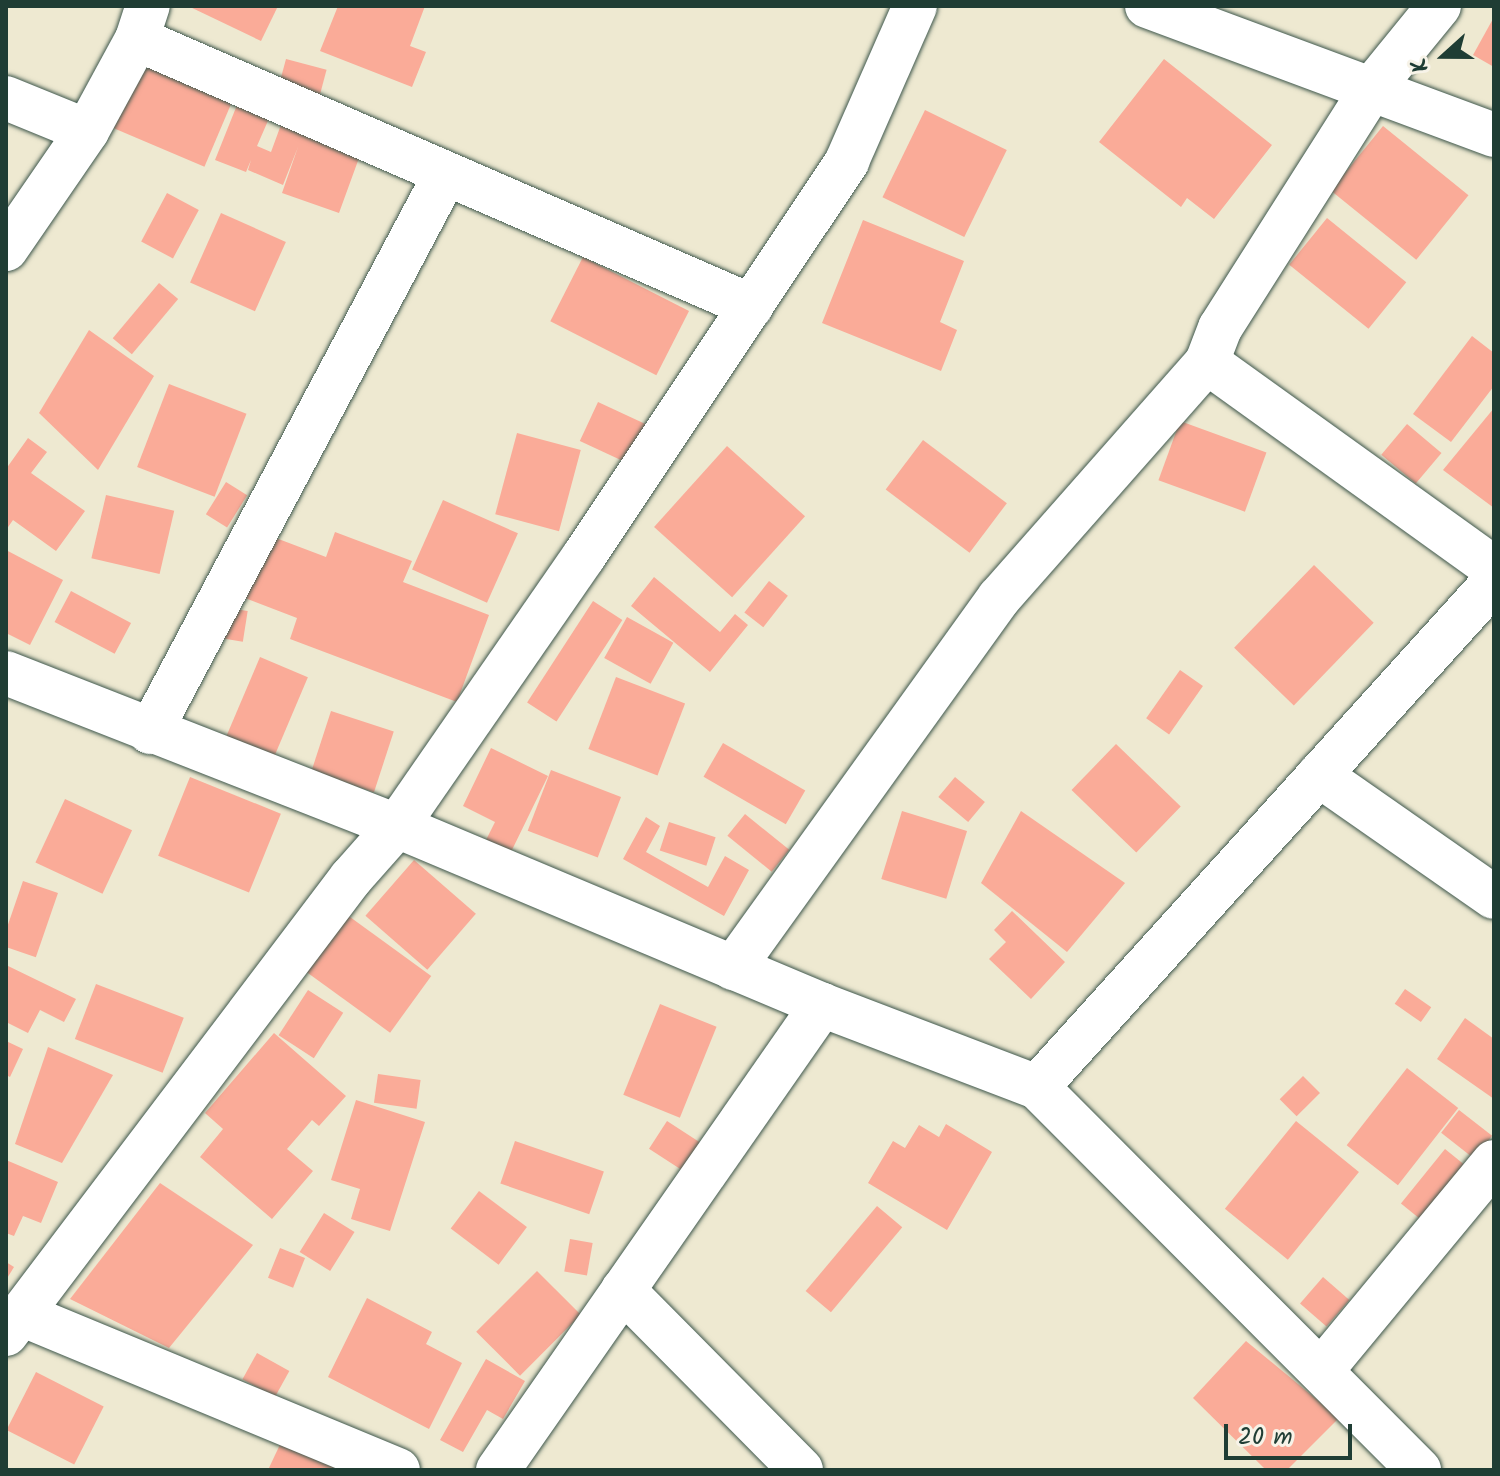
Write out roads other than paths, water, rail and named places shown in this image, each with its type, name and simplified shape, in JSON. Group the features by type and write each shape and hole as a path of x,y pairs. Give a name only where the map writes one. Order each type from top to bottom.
{"street":[{"path":"398,1470 13,1324 351,878 397,826 847,161 915,6"},
{"path":"1147,6 1373,87 1494,135"},
{"path":"733,968 999,598 1207,362 1220,328 1373,87 1439,6"},
{"path":"6,249 87,131 143,23 445,175 751,306"},
{"path":"6,98 87,131"},
{"path":"150,732 445,175"},
{"path":"1207,362 1494,568"},
{"path":"1037,1087 1494,582"},
{"path":"6,673 150,732 397,826 822,1005 1037,1087 1321,1371 1406,1466"},
{"path":"1319,775 1494,897"},
{"path":"498,1470 822,1005"},
{"path":"1321,1371 1494,1162"},
{"path":"623,1290 801,1470"}]}
